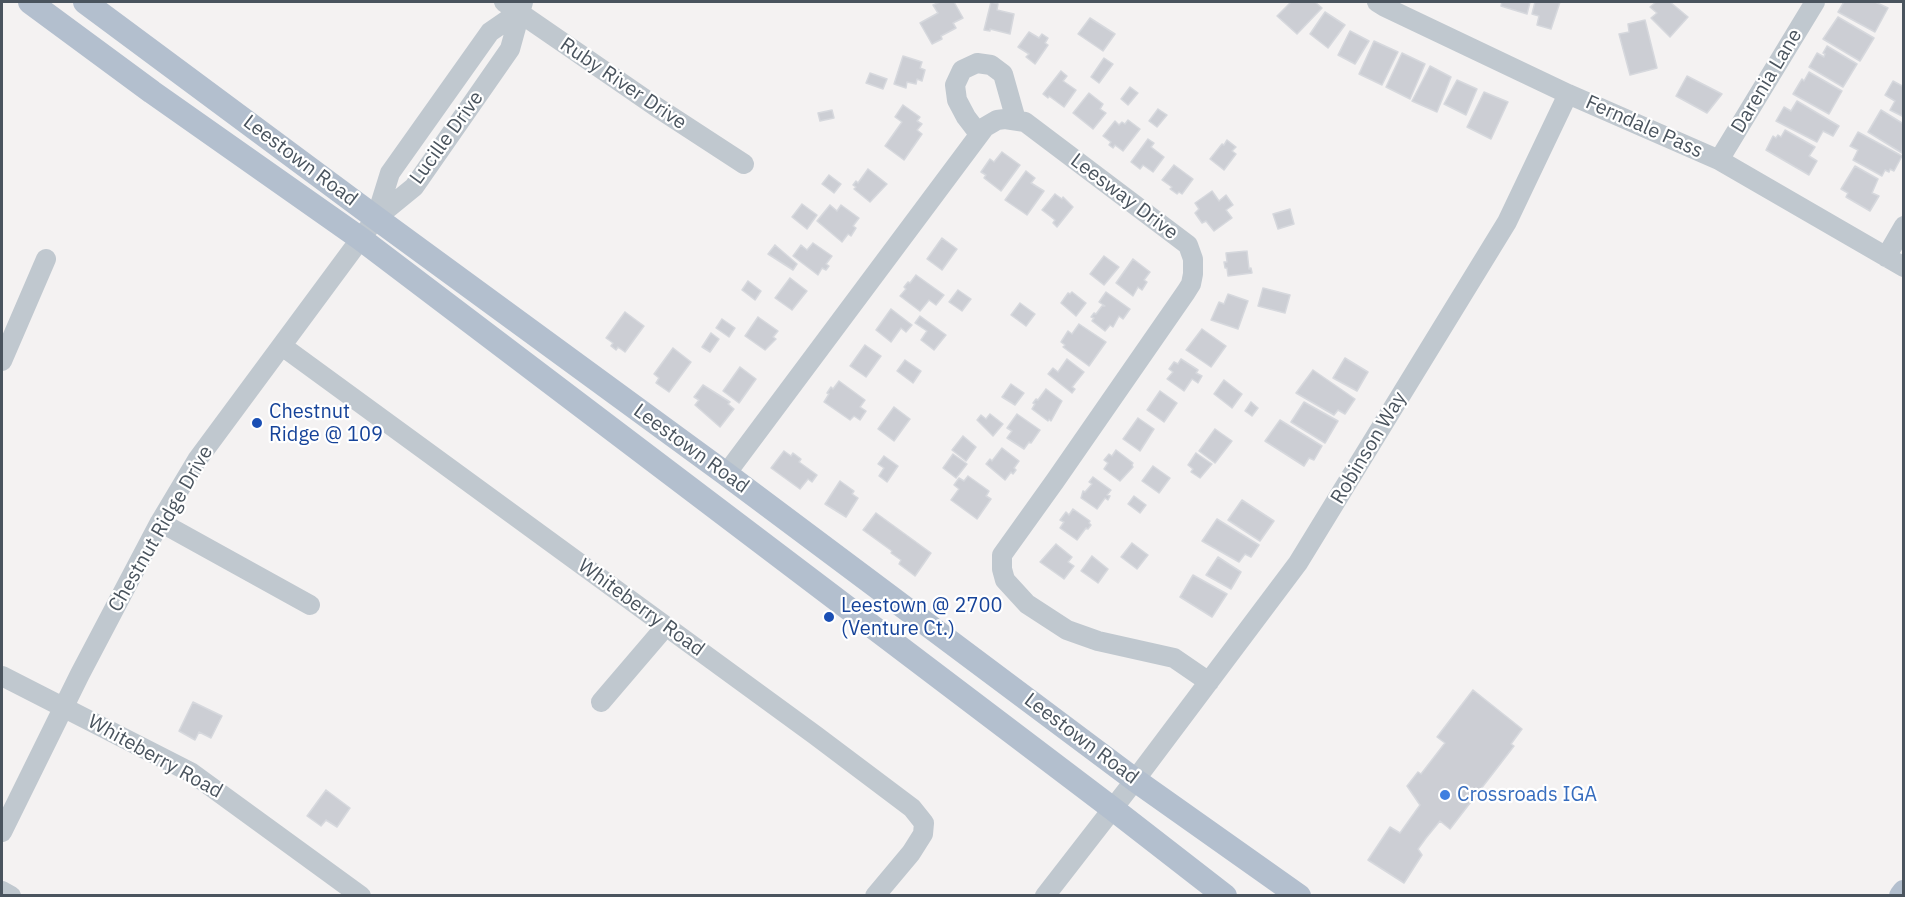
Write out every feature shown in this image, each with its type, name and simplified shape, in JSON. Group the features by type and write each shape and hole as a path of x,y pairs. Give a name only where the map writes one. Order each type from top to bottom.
{"main road":[{"name":"Leestown Road","path":"30,2 152,92 361,239 1113,808 1225,896"},
{"name":"Leestown Road","path":"85,2 726,474 1135,780 1299,896"},
{"path":"562,393 580,394 628,424 698,475 716,477 726,474"}],"street":[{"name":"Ferndale Pass","path":"1377,2 1385,8 1568,94 1719,160 1904,267"},
{"name":"Darenia Lane","path":"1719,160 1815,2"},
{"name":"Lucille Drive","path":"376,218 414,186 510,49 515,5"},
{"name":"Lucille Drive","path":"376,218 390,173 490,32 515,5"},
{"name":"Ruby River Drive","path":"515,5 655,106 744,164"},
{"path":"726,474 979,134 984,127 997,120 1016,120 1003,74 991,66 977,63 962,70 956,85 957,100 979,134"},
{"name":"Robinson Way","path":"1045,896 1298,564 1507,222 1568,94"},
{"name":"Leesway Drive","path":"1016,120 1025,123 1188,245 1193,259 1193,274 1186,292 1002,555 1005,580 1027,604 1067,630 1098,641 1174,658 1209,682"},
{"name":"Chestnut Ridge Drive","path":"2,832 63,708 160,522 197,460 376,218"},
{"path":"1886,257 1904,226"},
{"path":"3,355 46,259"},
{"name":"Whiteberry Road","path":"282,346 912,808 924,823 923,834 911,853 875,896"},
{"path":"160,522 310,605"},
{"path":"601,702 666,626"},
{"name":"Whiteberry Road","path":"2,676 192,772 361,896"},
{"path":"2,891 11,896"}],"building":[{"path":"940,2 954,2 963,18 953,23 956,28 932,44 920,23 938,13 933,5"},
{"path":"991,2 998,4 997,10 1014,14 1010,34 990,29 990,31 984,30"},
{"path":"1291,2 1315,2 1322,8 1297,34 1277,16"},
{"path":"1502,2 1530,2 1527,14 1501,6"},
{"path":"1535,2 1560,2 1551,29 1537,25 1539,16 1532,14"},
{"path":"1656,2 1670,2 1688,17 1670,37 1651,18 1657,13 1650,7"},
{"path":"1844,2 1875,2 1888,8 1875,32 1838,12"},
{"path":"1325,12 1345,25 1328,48 1310,34"},
{"path":"1838,17 1874,38 1860,61 1823,39"},
{"path":"1090,18 1115,34 1103,51 1078,34"},
{"path":"1645,20 1657,68 1630,75 1619,34 1629,32 1628,24"},
{"path":"1350,31 1369,41 1355,64 1338,55"},
{"path":"1029,32 1039,38 1042,34 1048,38 1045,43 1048,45 1035,64 1026,57 1029,54 1018,47"},
{"path":"1374,41 1398,52 1382,85 1359,74"},
{"path":"1827,46 1857,64 1843,87 1809,67 1817,53 1824,57 1823,53"},
{"path":"1402,53 1425,64 1410,99 1386,87"},
{"path":"903,56 922,62 920,68 925,70 922,81 917,79 916,84 907,82 906,88 894,84"},
{"path":"1104,58 1113,64 1099,83 1091,77"},
{"path":"1430,66 1451,77 1437,112 1412,101"},
{"path":"1061,71 1067,76 1063,81 1076,90 1064,107 1043,94"},
{"path":"1809,72 1842,91 1829,114 1793,94"},
{"path":"870,73 887,79 883,89 866,83"},
{"path":"1687,76 1722,94 1707,113 1676,96"},
{"path":"1457,80 1477,89 1466,115 1444,104"},
{"path":"1893,81 1904,87 1904,117 1890,110 1895,101 1885,95"},
{"path":"1130,87 1138,93 1128,105 1121,99"},
{"path":"1484,92 1508,102 1491,139 1467,127"},
{"path":"1089,93 1103,104 1100,109 1106,113 1093,129 1073,113"},
{"path":"1797,101 1839,126 1833,136 1823,131 1817,142 1776,121 1784,107 1791,111"},
{"path":"903,105 920,117 917,121 922,124 917,130 922,134 904,160 885,146 902,122 895,117"},
{"path":"1158,109 1167,115 1157,127 1149,121"},
{"path":"832,110 834,118 820,121 818,113"},
{"path":"1881,110 1902,123 1904,121 1902,153 1868,132"},
{"path":"1128,120 1140,129 1123,151 1115,145 1113,148 1109,145 1111,142 1103,136 1115,121 1119,125 1122,122 1125,124"},
{"path":"1785,130 1815,147 1809,156 1817,161 1809,175 1766,150 1773,136 1781,137"},
{"path":"1858,132 1902,156 1894,171 1885,170 1882,176 1853,160 1858,150 1850,146"},
{"path":"1148,139 1154,143 1151,147 1164,157 1153,172 1143,165 1140,169 1131,162"},
{"path":"1227,140 1236,147 1232,151 1236,154 1224,170 1210,159"},
{"path":"1002,152 1020,165 1001,191 984,178 986,175 981,172 990,159 994,162"},
{"path":"1174,165 1193,179 1182,194 1179,192 1177,194 1162,180"},
{"path":"1855,166 1878,179 1872,193 1879,196 1870,211 1846,197 1848,193 1841,189"},
{"path":"868,169 887,184 870,202 854,189 856,187 853,185 856,181 858,183"},
{"path":"1026,171 1035,178 1031,183 1044,191 1027,215 1005,200"},
{"path":"829,175 841,184 834,193 822,184"},
{"path":"1212,191 1219,201 1226,195 1233,205 1226,210 1232,218 1214,231 1206,221 1202,223 1195,213 1199,209 1195,203"},
{"path":"1055,194 1062,199 1063,197 1073,207 1057,227 1053,223 1055,220 1042,210"},
{"path":"802,204 817,215 807,229 792,217"},
{"path":"830,205 837,211 841,205 859,218 853,226 856,228 851,236 848,234 842,242 817,221"},
{"path":"1290,209 1294,224 1278,229 1273,214"},
{"path":"942,238 957,249 942,270 927,259"},
{"path":"813,243 832,256 826,264 829,266 826,270 822,268 818,275 793,256 801,245 807,250"},
{"path":"775,245 797,264 793,270 768,254"},
{"path":"1247,251 1249,269 1251,268 1252,273 1228,276 1224,262 1227,262 1226,253"},
{"path":"1104,256 1119,267 1104,285 1090,274"},
{"path":"1133,259 1150,272 1144,280 1147,282 1142,290 1138,287 1133,296 1116,283"},
{"path":"916,275 944,295 936,305 929,300 920,311 900,296 906,289 904,287"},
{"path":"790,278 807,291 792,310 775,298"},
{"path":"748,281 761,291 755,300 742,290"},
{"path":"1263,288 1290,295 1285,313 1258,306"},
{"path":"958,290 971,299 962,311 949,302"},
{"path":"1072,292 1086,303 1076,316 1061,303 1068,293"},
{"path":"1106,292 1130,309 1123,319 1119,316 1113,327 1110,325 1105,331 1092,321 1094,318 1091,317 1102,306 1105,306 1099,302"},
{"path":"1228,294 1248,301 1238,329 1211,320 1219,302 1224,304"},
{"path":"1020,303 1035,314 1026,326 1011,315"},
{"path":"891,309 912,325 906,332 901,328 891,342 876,330"},
{"path":"625,312 644,326 625,352 618,347 616,350 611,346 613,343 606,338"},
{"path":"920,316 946,335 934,350 921,340 927,331 915,323"},
{"path":"758,317 778,331 773,337 776,339 765,350 745,336"},
{"path":"722,319 735,328 729,337 716,328"},
{"path":"1079,324 1106,342 1089,366 1063,347 1065,345 1061,342 1068,331 1072,334"},
{"path":"1202,329 1226,346 1211,367 1186,350"},
{"path":"711,333 719,339 710,352 702,347"},
{"path":"865,345 881,356 866,377 850,366"},
{"path":"673,348 691,362 669,392 656,383 659,378 654,374"},
{"path":"1345,358 1368,372 1357,391 1333,378"},
{"path":"1067,359 1084,372 1072,387 1075,389 1072,393 1048,374 1053,368 1058,372"},
{"path":"1181,359 1198,370 1196,373 1202,376 1198,383 1192,379 1184,391 1167,379 1173,372 1169,369 1174,362 1178,364"},
{"path":"905,360 921,371 913,383 897,371"},
{"path":"740,367 756,379 739,403 723,391"},
{"path":"1313,370 1355,399 1345,414 1338,410 1334,415 1296,393"},
{"path":"1224,380 1242,394 1232,408 1214,394"},
{"path":"839,381 865,400 860,407 866,411 860,420 854,416 850,420 824,402 831,387 833,389"},
{"path":"1011,384 1024,393 1015,405 1002,397"},
{"path":"703,385 730,402 728,404 734,409 720,427 695,405 699,400 694,397"},
{"path":"1046,389 1062,401 1051,421 1032,409 1035,404 1033,403"},
{"path":"1160,391 1177,403 1164,422 1147,410"},
{"path":"1251,402 1258,408 1252,416 1245,411"},
{"path":"1304,402 1338,421 1325,443 1291,422"},
{"path":"894,407 910,419 894,441 878,429"},
{"path":"990,414 1003,424 993,436 977,420 981,415 986,419"},
{"path":"1017,414 1040,430 1024,449 1007,438 1012,431 1007,428"},
{"path":"1138,418 1154,429 1140,451 1123,439"},
{"path":"1280,420 1322,446 1314,460 1309,458 1304,466 1265,441"},
{"path":"1215,429 1232,441 1215,463 1199,451"},
{"path":"963,436 976,447 966,461 952,450"},
{"path":"1002,448 1019,461 1014,468 1016,470 1013,474 1011,472 1005,480 986,464 990,459 992,461"},
{"path":"1116,450 1133,463 1133,467 1120,481 1104,469 1108,463 1104,460 1109,454 1112,456"},
{"path":"784,451 791,456 793,453 801,459 799,462 817,475 812,482 808,479 800,489 771,468"},
{"path":"1196,453 1212,464 1200,478 1191,472 1193,469 1188,465"},
{"path":"953,454 967,464 956,478 943,468"},
{"path":"884,456 898,466 887,482 879,476 884,468 878,464"},
{"path":"1153,466 1170,478 1159,493 1142,481"},
{"path":"968,476 989,491 986,496 991,499 977,519 951,500 959,489 954,485 959,478 964,481"},
{"path":"1093,477 1111,490 1107,495 1110,496 1108,500 1105,498 1097,509 1081,498 1083,491 1085,492 1092,484 1089,482"},
{"path":"840,481 854,491 852,494 858,498 846,517 825,504"},
{"path":"1134,496 1146,505 1140,513 1128,504"},
{"path":"1242,500 1274,521 1260,541 1228,520"},
{"path":"1073,509 1090,521 1091,525 1077,540 1060,528 1064,522 1060,520 1066,512 1069,515"},
{"path":"876,513 931,553 915,576 899,564 901,560 891,553 892,551 863,530"},
{"path":"1217,519 1259,545 1251,557 1245,554 1239,562 1202,541"},
{"path":"1132,543 1148,555 1137,569 1121,557"},
{"path":"1056,544 1072,557 1068,562 1074,566 1064,579 1040,562"},
{"path":"1092,556 1108,569 1098,583 1081,571"},
{"path":"1218,557 1241,572 1231,589 1206,575"},
{"path":"1193,575 1227,594 1212,617 1180,597"},
{"name":"Crossroads IGA","path":"1473,690 1522,729 1511,744 1514,746 1450,829 1440,821 1426,838 1418,849 1422,855 1404,883 1368,860 1390,827 1400,833 1420,805 1407,786 1418,772 1421,774 1445,743 1437,737"},
{"path":"193,702 222,716 211,738 199,732 195,740 179,731"},
{"path":"326,790 350,808 337,827 326,820 321,826 307,816"}],"place":[{"name":"Chestnut Ridge @ 109","path":"257,423"},
{"name":"Leestown @ 2700 (Venture Ct.)","path":"829,617"},
{"name":"Crossroads IGA","path":"1445,795"}]}
